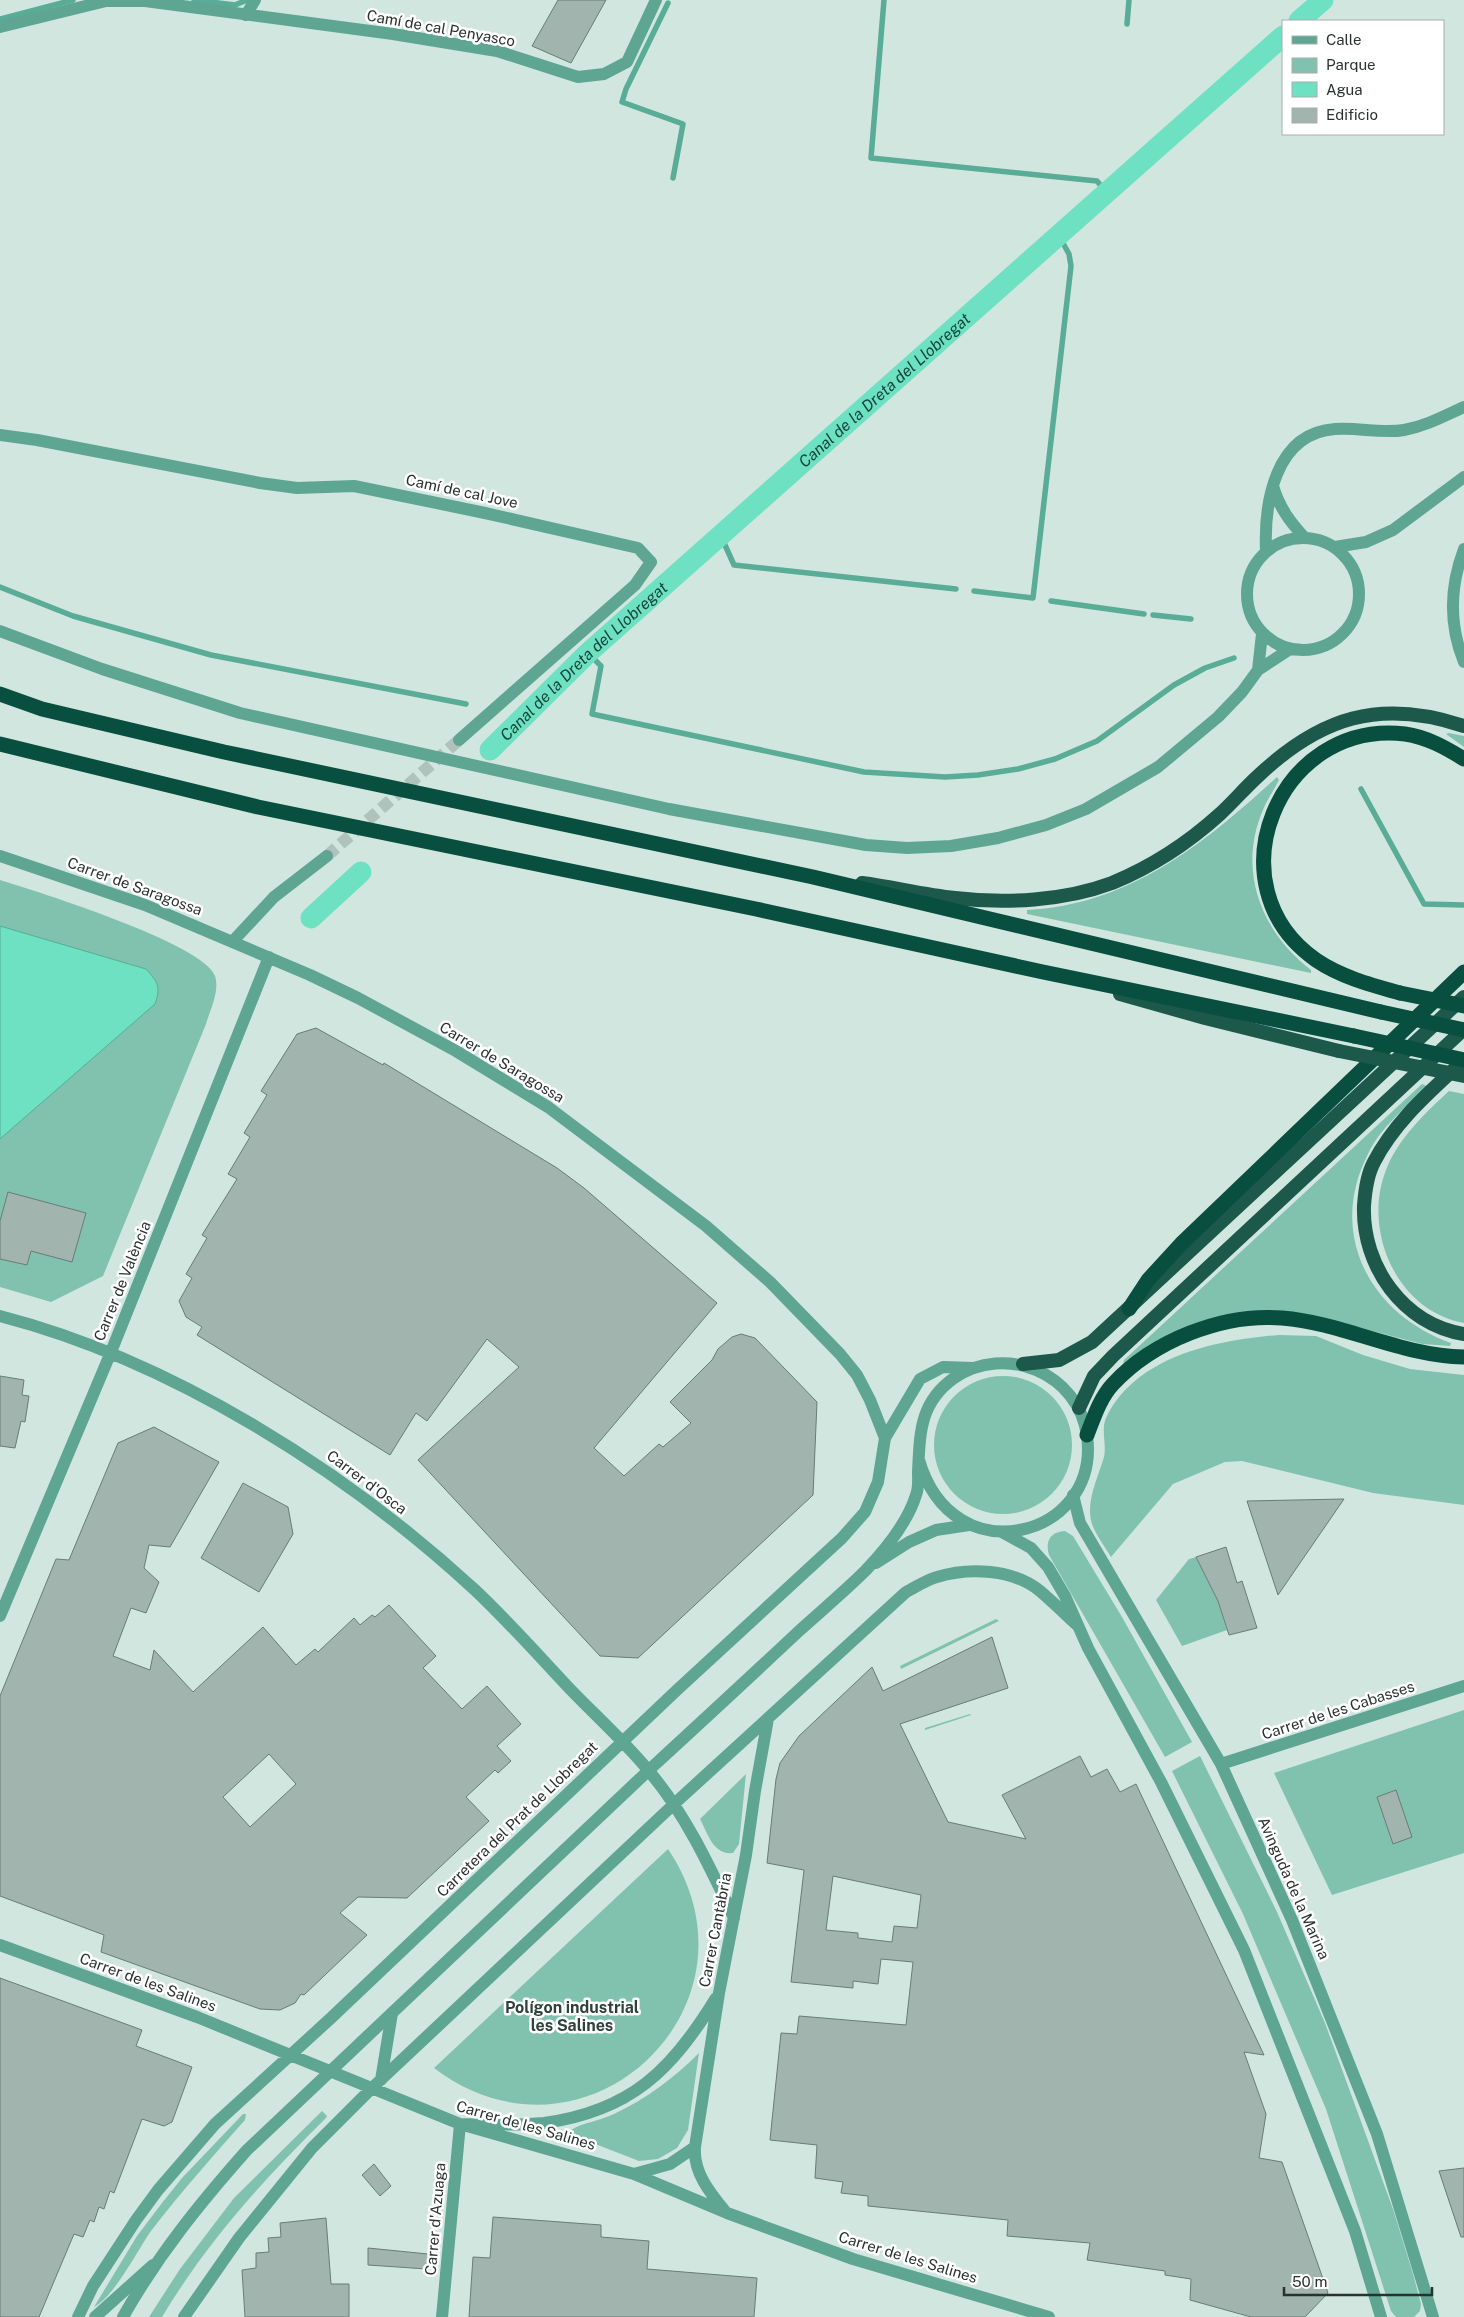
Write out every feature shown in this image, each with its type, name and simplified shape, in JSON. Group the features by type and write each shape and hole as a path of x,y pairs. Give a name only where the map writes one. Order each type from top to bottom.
{"highway":[{"path":"0,694 42,709 224,752 813,877 1464,1030"},
{"path":"813,877 893,887 955,898 1018,901 1078,892 1110,883 1140,870 1181,846 1219,815 1284,753 1310,735 1339,721 1400,712 1442,719 1464,726"},
{"path":"1464,759 1439,744 1407,734 1386,733 1356,739 1321,753 1297,775 1282,793 1268,823 1264,857 1264,874 1274,907 1293,938 1315,959 1342,974 1400,993 1464,1006"},
{"path":"0,744 258,807 756,908 1043,972 1464,1060"},
{"path":"1043,972 1205,1018 1340,1051 1464,1076"},
{"path":"1129,1309 1148,1280 1181,1244 1464,973"},
{"path":"1023,1364 1059,1360 1092,1342 1464,997"},
{"path":"1079,1408 1094,1376 1113,1356 1464,1030"},
{"path":"1464,1060 1402,1120 1385,1143 1373,1163 1365,1188 1364,1219 1366,1240 1373,1260 1388,1288 1414,1312 1430,1322 1454,1333 1464,1334"},
{"path":"1088,1435 1097,1407 1112,1385 1138,1363 1175,1340 1202,1329 1244,1320 1282,1318 1319,1325 1423,1354 1464,1357"}],"street":[{"path":"246,15 255,0"},
{"name":"Camí de cal Penyasco","path":"0,27 106,1 145,1 393,34 497,51 578,77 604,74 627,62 656,0"},
{"path":"1266,551 1267,506 1272,484 1287,455 1298,444 1316,432 1336,429 1402,430 1424,426 1464,407"},
{"name":"Camí de cal Jove","path":"0,435 37,440 260,483 297,488 364,488 514,519 638,548 651,562 635,585 459,740"},
{"path":"1335,547 1366,542 1393,530 1464,477"},
{"path":"1272,484 1277,500 1286,515 1305,538"},
{"path":"1292,538 1321,540 1335,547 1349,561 1358,579 1359,598 1355,617 1344,633 1328,645 1309,651 1290,650 1275,644 1262,634 1252,619 1246,601 1247,582 1254,565 1266,551 1292,538"},
{"path":"1464,549 1457,568 1452,600 1455,635 1464,662"},
{"path":"0,631 102,669 240,712 669,809 866,845 907,848 950,846 998,838 1046,825 1086,809 1158,767 1184,747 1218,717 1242,692 1258,670 1290,650"},
{"path":"1258,670 1262,634"},
{"name":"Carrer de Saragossa","path":"0,856 145,905 269,957 366,1002 456,1050 548,1107 706,1226 770,1282 840,1354 857,1375 870,1400 885,1438"},
{"path":"232,941 280,892 328,856"},
{"name":"Carrer de València","path":"0,1616 111,1352 269,957"},
{"name":"Carrer d'Osca","path":"0,1316 111,1352 241,1418 302,1454 363,1498 475,1590 649,1771 673,1805 707,1861 734,1918"},
{"path":"123,2317 160,2258 194,2210 247,2150 649,1771 868,1568 899,1529 917,1493 919,1437 924,1415 932,1402 953,1379 973,1368 998,1362 1023,1364 1050,1376 1066,1390 1079,1408 1088,1435 1086,1466 1073,1495 1060,1511 1042,1522 1023,1530 1002,1532 985,1530 969,1525 950,1514 936,1499 925,1481 919,1460"},
{"name":"Carretera del Prat de Llobregat","path":"78,2317 112,2255 158,2190 215,2124 331,2018 622,1742 815,1565 856,1524 865,1512 878,1482 885,1438 920,1379 943,1367 973,1368"},
{"name":"Avinguda de la Marina","path":"1073,1495 1080,1523 1221,1764 1292,1920 1377,2134 1433,2317"},
{"path":"868,1568 910,1542 936,1530 969,1525"},
{"path":"1002,1532 1031,1548 1039,1555 1065,1596 1077,1625 1158,1776 1244,1950 1355,2230 1381,2317"},
{"path":"184,2317 239,2238 312,2148 377,2084 673,1805 906,1592 936,1577 962,1572 988,1571 1016,1578 1039,1590 1077,1625"},
{"name":"Carrer de les Cabasses","path":"1221,1764 1464,1686"},
{"name":"Carrer Cantàbria","path":"727,2213 707,2190 694,2157 694,2147 768,1719"},
{"name":"Carrer de les Salines","path":"0,1945 197,2017 288,2056 331,2072 377,2084 460,2124 634,2174 727,2213 853,2259 1048,2317"},
{"path":"460,2124 543,2123 589,2113 631,2095 652,2080 687,2043 719,1994"},
{"path":"377,2084 392,2013"},
{"name":"Carrer d'Azuaga","path":"442,2317 460,2124"},
{"path":"634,2174 670,2164 694,2147"},
{"path":"95,2317 160,2258"}],"green space":[{"path":"1446,734 1464,736 1464,747"},
{"path":"1277,777 1279,780 1265,806 1256,833 1252,855 1254,877 1258,898 1267,918 1279,937 1294,955 1311,970 1311,973 1027,914 1027,910 1064,906 1099,896 1132,883 1164,866 1222,825"},
{"path":"0,880 81,907 152,934 182,949 204,963 215,976 216,982 212,1007 206,1024 103,1276 51,1302 0,1287"},
{"path":"1422,1084 1427,1086 1426,1088 1402,1111 1373,1144 1356,1184 1352,1213 1355,1241 1364,1268 1378,1292 1398,1312 1422,1330 1451,1343 1450,1346 1422,1344 1311,1315 1270,1310 1247,1312 1193,1325 1153,1343 1123,1364 1124,1360"},
{"path":"1449,1091 1464,1094 1464,1323 1440,1315 1420,1303 1404,1285 1391,1265 1382,1242 1379,1218 1380,1194 1391,1159 1413,1127"},
{"path":"1279,1335 1316,1336 1363,1355 1410,1369 1464,1375 1464,1505 1373,1493 1242,1461 1225,1462 1173,1484 1111,1557 1092,1524 1090,1507 1093,1490 1104,1457 1105,1421 1121,1395 1138,1378 1182,1354 1231,1341"},
{"path":"1003,1376 1029,1382 1041,1388 1051,1397 1060,1407 1066,1419 1072,1445 1066,1471 1060,1483 1051,1493 1041,1502 1029,1508 1003,1514 977,1508 965,1502 955,1493 946,1483 940,1471 934,1445 940,1419 946,1407 955,1397 965,1388 977,1382"},
{"path":"1065,1531 1073,1536 1122,1617 1192,1742 1165,1757 1049,1555 1048,1542 1052,1535"},
{"path":"1196,1557 1218,1601 1227,1630 1182,1646 1156,1600 1189,1559"},
{"path":"996,1619 999,1621 901,1669 900,1666"},
{"path":"1464,1710 1464,1853 1332,1895 1274,1773"},
{"path":"971,1715 925,1730 925,1728"},
{"path":"1200,1756 1277,1912 1325,2023 1393,2209 1413,2274 1421,2304 1420,2311 1414,2317 1396,2317 1391,2311 1326,2109 1243,1914 1172,1771"},
{"path":"746,1774 739,1844 733,1853 726,1853 721,1851 712,1842 700,1819"},
{"path":"668,1849 694,1908 697,1965 680,2017 647,2060 602,2090 549,2104 492,2098 434,2068"},
{"path":"699,2053 688,2130 677,2148 658,2159 639,2161 572,2135 571,2130 576,2127 614,2114 648,2095 680,2071"},
{"path":"322,2111 327,2116 326,2118 259,2188 217,2237 179,2289 162,2317 149,2317 180,2269 234,2198"},
{"path":"243,2114 246,2114 245,2120 162,2217 117,2284 102,2302 94,2307 137,2236 162,2203 182,2178"}],"water":[{"path":"0,926 146,969 156,981 158,993 155,1004 0,1139"}],"building":[{"path":"558,0 606,0 571,63 532,46"},
{"path":"316,1028 383,1065 384,1063 557,1168 584,1188 717,1303 594,1448 624,1476 659,1444 663,1447 691,1423 670,1402 712,1360 718,1349 732,1337 741,1334 755,1338 817,1402 813,1495 638,1658 600,1656 418,1460 519,1367 487,1339 427,1421 416,1413 390,1455 197,1335 202,1327 186,1317 179,1301 192,1278 186,1274 207,1238 202,1235 237,1179 228,1174 250,1137 244,1133 267,1095 261,1091 297,1034"},
{"path":"8,1192 86,1213 72,1262 31,1251 27,1265 0,1259 0,1221"},
{"path":"0,1376 24,1380 22,1395 29,1396 25,1422 21,1421 15,1448 0,1446"},
{"path":"154,1427 219,1462 170,1547 149,1545 144,1568 159,1582 146,1613 131,1608 113,1656 150,1670 154,1650 193,1692 263,1627 296,1665 315,1649 318,1652 354,1618 360,1625 372,1615 375,1617 389,1605 436,1656 423,1668 462,1709 487,1686 521,1724 497,1746 511,1761 498,1773 495,1770 466,1797 489,1821 407,1898 358,1897 340,1913 367,1935 304,1995 301,1994 295,2003 280,2010 260,2009 101,1952 104,1935 0,1896 0,1696 56,1559 69,1560 118,1443","holes":["269,1754 296,1784 250,1827 223,1797"]},
{"path":"243,1483 288,1507 293,1534 259,1592 201,1558"},
{"path":"1344,1499 1278,1595 1247,1501"},
{"path":"1226,1547 1237,1583 1242,1581 1257,1628 1229,1635 1218,1601 1196,1557"},
{"path":"992,1637 1008,1688 900,1724 948,1822 1026,1839 1002,1795 1080,1756 1091,1777 1107,1769 1120,1792 1136,1784 1264,2055 1244,2052 1266,2114 1259,2158 1282,2162 1328,2293 1305,2317 1251,2317 1190,2300 1191,2279 1165,2275 1165,2271 1087,2260 1090,2243 1007,2236 1008,2220 868,2206 868,2196 841,2193 843,2182 815,2178 817,2145 770,2140 781,2033 797,2034 799,2016 906,2025 913,1962 881,1959 878,1984 853,1981 853,1988 791,1982 804,1870 767,1863 776,1779 780,1763 799,1736 872,1667 883,1691","holes":["833,1876 921,1895 917,1928 894,1926 892,1942 858,1938 858,1933 826,1930"]},
{"path":"1396,1790 1412,1837 1393,1844 1377,1797"},
{"path":"0,1978 142,2030 136,2046 192,2067 172,2122 164,2126 142,2119 114,2193 110,2191 104,2209 99,2207 94,2222 90,2220 83,2237 74,2234 39,2317 0,2317"},
{"path":"374,2164 391,2186 380,2196 362,2175"},
{"path":"1464,2168 1464,2237 1461,2237 1439,2171"},
{"path":"493,2217 601,2225 601,2237 649,2241 647,2269 757,2278 754,2317 469,2317 473,2257 490,2258"},
{"path":"326,2218 331,2284 349,2284 349,2317 245,2317 242,2270 256,2268 256,2253 269,2252 268,2238 281,2237 280,2223"},
{"path":"368,2248 428,2254 427,2269 368,2265"}],"waterway":[{"path":"0,19 73,0"},
{"path":"194,0 235,5 247,0"},
{"path":"884,0 871,158 1097,181 1107,193"},
{"path":"1127,24 1129,0"},
{"name":"Canal de la Dreta del Llobregat","path":"1300,20 1323,0"},
{"path":"668,3 626,89 622,102 683,124 673,178"},
{"name":"Canal de la Dreta del Llobregat","path":"490,750 588,653 1282,37"},
{"path":"974,591 1033,598 1071,266 1069,254 1059,236"},
{"path":"720,534 734,565 956,589"},
{"path":"0,587 73,616 211,655 466,704"},
{"path":"1051,601 1144,614"},
{"path":"1153,615 1191,619"},
{"path":"588,653 601,666 592,714 864,772 945,777 978,775 1018,769 1055,759 1097,741 1174,685 1205,668 1234,658"},
{"name":"Canal de la Dreta del Llobregat","path":"504,726 510,730"},
{"path":"1361,789 1424,904 1464,905"},
{"name":"Canal de la Dreta del Llobregat","path":"311,918 361,872"}],"tunnel":[{"path":"327,856 459,740"}],"district":[{"name":"Polígon industrial les Salines","path":"572,2016"}]}
